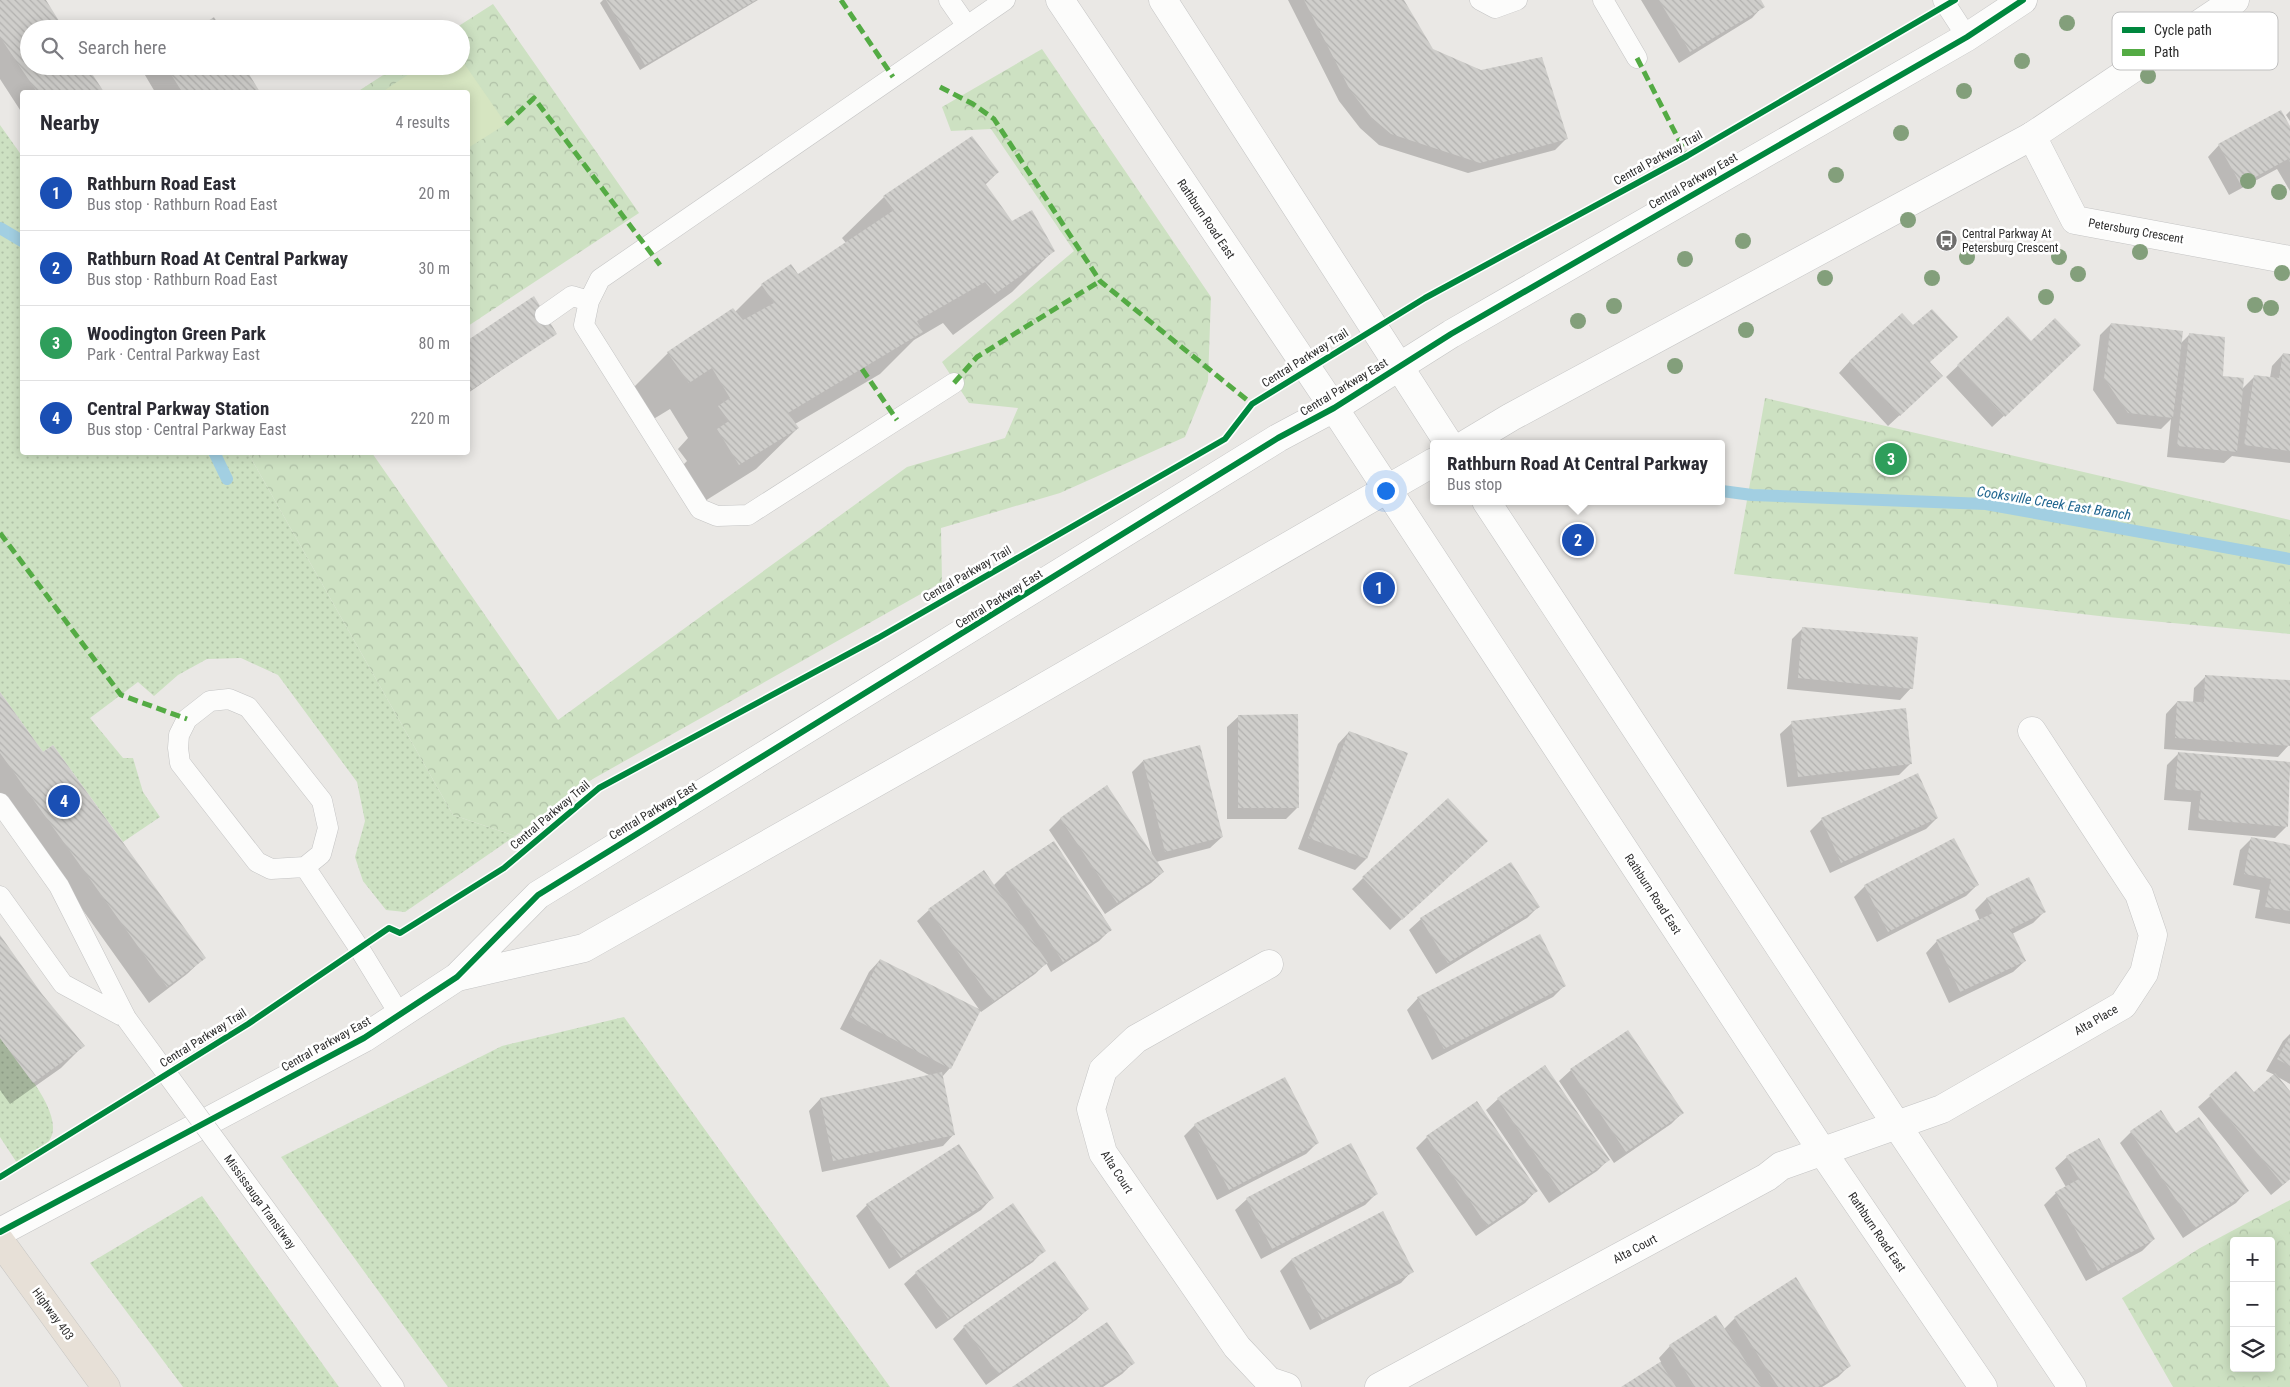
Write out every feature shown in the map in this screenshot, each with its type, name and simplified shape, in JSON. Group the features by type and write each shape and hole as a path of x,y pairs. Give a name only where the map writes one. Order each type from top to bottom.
{"highway":[{"name":"Highway 403","path":"0,1241 106,1387"}],"street":[{"name":"Rathburn Road East","path":"1060,0 1334,408 1822,1151 1984,1387"},
{"path":"1163,0 1446,440"},
{"name":"Central Parkway East","path":"0,1232 364,1038 457,977 538,895 1278,438 1334,408 1451,334 1966,38 2023,0"},
{"path":"2217,12 2235,0"},
{"path":"1473,440 1511,417 2032,136 2131,70"},
{"name":"Petersburg Crescent","path":"2032,136 2075,220 2290,260"},
{"name":"Central Parkway East","path":"457,977 584,948 1023,700 1430,464"},
{"path":"1489,505 1896,1124 2072,1387"},
{"name":"Alta Place","path":"1896,1124 1942,1108 2123,1005 2144,973 2153,935 2139,894 2032,730"},
{"name":"Alta Court","path":"1269,964 1136,1039 1103,1070 1091,1109 1103,1153 1237,1348 1269,1381 1288,1387"},
{"name":"Alta Court","path":"1379,1387 1767,1177 1781,1166 1896,1124"}],"lane":[{"path":"949,0 967,26"},
{"path":"954,383 748,515 717,516 700,509 584,324 589,301 600,279 1005,0"},
{"path":"1480,0 1495,8 1517,0"},
{"path":"1603,0 1637,58"},
{"path":"1944,0 1966,38"},
{"path":"545,315 572,296 589,301"},
{"path":"229,699 248,707 322,801 328,828 321,854 305,867 271,869 257,862 180,763 179,735 187,719 210,701 229,699"},
{"name":"Mississauga Transitway","path":"0,803 59,886 126,1018 394,1387"},
{"path":"305,867 359,948 400,1015"},
{"name":"Mississauga Transitway","path":"0,896 63,984 126,1018"}],"green space":[{"path":"493,4 639,213 470,325 470,90 360,90 383,75 470,75 470,20 468,20"},
{"path":"1042,49 1211,297 1208,381 1185,437 1060,493 941,528 942,582 591,780 515,836 453,815 249,455 373,455 558,720 907,467 1005,438 1018,408 969,403 942,362 1074,251 991,129 951,131 942,107"},
{"path":"470,72 506,124 470,147 470,90 385,90 408,75 470,75"},
{"path":"0,125 20,153 20,455 249,455 453,815 515,836 405,912 386,910 363,881 355,857 365,821 357,782 278,675 241,658 207,659 178,675 154,696 138,682 90,718 123,758 133,758 143,792 160,817 123,842 53,745 43,752 0,692"},
{"path":"1765,398 2290,520 2290,634 2108,617 1734,574"},
{"path":"624,1017 890,1387 448,1387 281,1157 502,1046"},
{"path":"0,1038 27,1073 46,1103 53,1130 46,1144 17,1163 0,1137"},
{"path":"202,1196 339,1387 183,1387 90,1263"},
{"path":"2290,1200 2290,1387 2173,1387 2122,1298 2200,1248"}],"building":[{"path":"0,0 46,0 58,20 20,20 20,67 0,37"},
{"path":"606,0 756,0 645,65"},
{"path":"1304,0 1404,0 1433,49 1481,70 1542,57 1568,139 1480,163 1391,134 1371,117 1350,90"},
{"path":"1659,0 1761,0 1765,7 1690,52"},
{"path":"26,75 93,75 103,90 36,90"},
{"path":"172,75 250,75 259,90 181,90"},
{"path":"2281,110 2290,126 2290,162 2288,159 2241,185 2218,144"},
{"path":"972,136 999,172 985,183 1012,221 1032,210 1055,251 995,294 985,282 917,321 923,332 788,413 799,428 739,465 717,429 729,421 718,406 730,398 712,368 689,383 667,352 733,308 743,320 774,303 761,284 791,264 798,274 894,210 883,196"},
{"path":"534,296 557,334 470,391 470,339"},
{"path":"1932,309 1958,337 1930,362 1943,376 1900,416 1849,361 1902,313 1913,325"},
{"path":"2008,316 2031,341 2055,318 2081,345 2005,417 1957,365"},
{"path":"2111,323 2183,331 2173,418 2128,413 2104,378"},
{"path":"2189,333 2225,337 2223,376 2244,378 2237,452 2177,446"},
{"path":"2283,353 2290,354 2290,451 2244,445 2254,375 2279,378"},
{"path":"1802,627 1918,637 1913,689 1798,678"},
{"path":"2205,675 2290,680 2290,746 2175,738 2177,701 2204,702"},
{"path":"0,692 43,752 53,745 206,958 167,987 0,753"},
{"path":"1906,708 1912,764 1798,777 1791,721"},
{"path":"1298,714 1299,808 1238,808 1238,715"},
{"path":"1349,731 1408,753 1367,859 1308,838"},
{"path":"1200,745 1223,837 1165,852 1143,760"},
{"path":"2178,752 2290,762 2288,827 2198,819 2201,791 2175,789"},
{"path":"1918,773 1938,818 1841,863 1821,818"},
{"path":"1107,785 1164,872 1117,903 1060,818"},
{"path":"1448,798 1488,841 1402,920 1362,877"},
{"path":"2251,837 2290,845 2290,911 2265,907 2271,879 2244,874"},
{"path":"1954,838 1979,885 1888,932 1864,885"},
{"path":"1054,841 1112,930 1063,962 1005,873"},
{"path":"1511,862 1540,907 1448,963 1420,918"},
{"path":"984,870 1048,963 993,1002 928,909"},
{"path":"2029,877 2046,912 2011,929 2026,961 1960,992 1936,940 1993,913 1986,898"},
{"path":"1540,934 1566,986 1444,1049 1417,997"},
{"path":"0,935 42,994 85,1046 33,1083 0,1038"},
{"path":"880,959 981,1010 951,1069 850,1017"},
{"path":"1628,1030 1684,1113 1626,1152 1570,1069"},
{"path":"2290,1036 2290,1066 2277,1059"},
{"path":"1545,1065 1610,1160 1561,1193 1497,1098"},
{"path":"2236,1071 2254,1092 2275,1073 2290,1091 2290,1179 2283,1185 2209,1095"},
{"path":"942,1072 955,1135 833,1161 820,1098"},
{"path":"1285,1077 1319,1143 1229,1190 1194,1124"},
{"path":"1477,1101 1538,1191 1487,1226 1426,1136"},
{"path":"2161,1110 2176,1133 2199,1117 2249,1191 2195,1228 2130,1131"},
{"path":"2099,1138 2155,1239 2098,1271 2055,1192 2079,1179 2066,1156"},
{"path":"1351,1143 1378,1194 1272,1249 1246,1198"},
{"path":"959,1144 994,1198 901,1258 866,1204"},
{"path":"1013,1203 1046,1251 948,1319 915,1272"},
{"path":"1383,1211 1414,1272 1322,1320 1291,1259"},
{"path":"1055,1261 1089,1309 998,1374 963,1326"},
{"path":"1796,1277 1851,1366 1818,1387 1778,1387 1734,1317"},
{"path":"1716,1315 1762,1387 1695,1387 1669,1345"},
{"path":"1107,1322 1135,1363 1099,1387 1012,1387"},
{"path":"1660,1362 1676,1387 1621,1387"}],"waterway":[{"path":"0,228 20,240"},
{"path":"215,455 227,479"},
{"name":"Cooksville Creek East Branch","path":"1725,491 1752,495 1986,504 2290,559"}],"marked path":[{"path":"841,0 893,77"},
{"path":"1637,58 1687,156"},
{"path":"940,87 973,104 994,119 1100,281 1252,404"},
{"path":"506,124 534,98 660,265"},
{"path":"954,383 977,357 1100,281"},
{"path":"862,369 897,420"},
{"path":"0,533 121,695 187,719"}],"cycle path":[{"name":"Central Parkway Trail","path":"0,1177 248,1024 389,928 400,933 504,868 599,788 878,638 1225,439 1252,404 1425,298 1687,156 1955,0"},
{"path":"0,1232 364,1038 457,977 538,895 1278,438 1334,408 1451,334 1967,37 2023,0"}],"place":[{"name":"Central Parkway At Petersburg Crescent","path":"1946,241"},
{"name":"Woodington Green Park","path":"1891,459"},
{"name":"Rathburn Road At Central Parkway","path":"1578,540"},
{"name":"Rathburn Road East","path":"1379,588"},
{"name":"Central Parkway Station","path":"64,801"}]}
